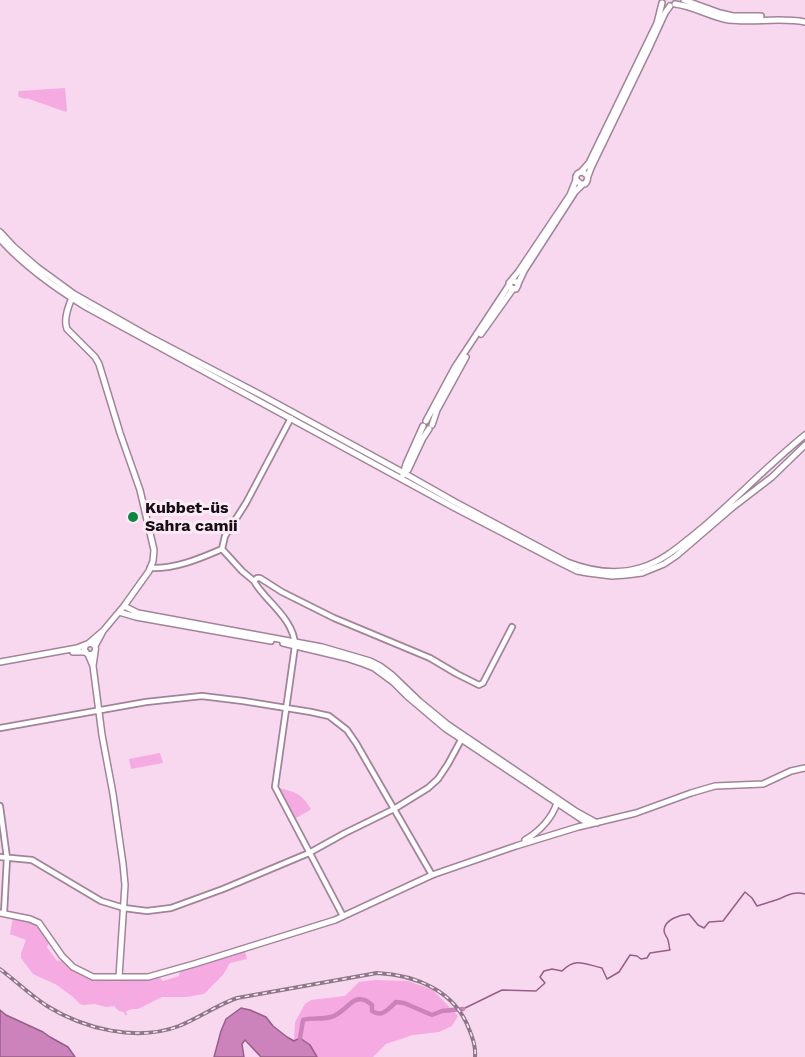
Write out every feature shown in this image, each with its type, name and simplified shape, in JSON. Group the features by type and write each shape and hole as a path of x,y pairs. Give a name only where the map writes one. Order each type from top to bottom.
{"main road":[{"path":"684,0 691,5"},
{"path":"405,477 427,425 464,360 570,195 577,174 589,163 657,22 661,1 691,5 733,16 792,16 805,20"},
{"path":"513,285 575,192 587,181 665,13 674,3"},
{"path":"581,172 588,176"},
{"path":"576,180 583,184"},
{"path":"0,232 14,247 73,296 261,395 577,571 612,576 642,573 664,564 776,472 805,445"},
{"path":"0,238 32,269 73,296 291,418 580,567 614,572 637,569 665,557 724,508 805,435"},
{"path":"0,663 77,651 92,654 104,631 124,606 153,561 154,550 146,512 104,376 95,357 65,325 73,296"},
{"path":"780,457 784,465"},
{"path":"771,464 776,472"},
{"path":"124,606 138,613 352,655 380,666 447,724 594,823"},
{"path":"119,612 136,617 295,644 374,668 461,740 580,819 594,823"},
{"path":"93,666 84,648 104,631"},
{"path":"0,663 88,644 93,644 95,649 93,666 98,710 125,885 119,977"},
{"path":"2,913 39,923 62,956 73,967 93,977 148,977 343,916 432,875 516,846 636,813 715,786 763,784 791,771 805,768"},
{"path":"516,846 545,825 556,803"}],"street":[{"path":"222,549 225,536 246,503 291,418"},
{"path":"150,568 174,566 222,549"},
{"path":"222,549 242,571 255,581 292,630 295,644 275,787 343,916"},
{"path":"255,581 260,578 282,592 334,618 430,658 479,685 482,685 512,627"},
{"path":"0,728 146,702 202,696 243,700 328,716 347,730 356,743 432,875"},
{"path":"0,857 32,860 101,901 124,909 147,911 176,906 309,853 394,809 428,788 438,779 461,740"},
{"path":"0,806 7,858 2,913"}],"shaded area":[{"path":"65,88 66,112 19,97 18,94 19,91"},
{"path":"160,753 163,763 131,769 129,759"},
{"path":"280,788 298,794 311,809 294,817"},
{"path":"13,917 26,920 38,928 49,942 47,947 57,961 62,960 79,974 102,981 143,980 159,977 163,981 179,976 180,970 245,951 247,959 230,963 223,975 204,994 162,997 138,1009 126,1011 127,1015 125,1015 114,1006 80,1004 57,985 33,974 21,958 26,940 10,934"},
{"path":"408,981 433,990 458,1016 452,1026 439,1032 413,1035 386,1044 373,1057 317,1057 310,1045 300,1039 294,1041 295,1022 305,1004 311,1000 345,996 359,982"},
{"path":"241,1008 266,1017 273,1026 294,1041 300,1038 310,1045 317,1057 261,1057 245,1040 242,1044 244,1057 214,1057 226,1019"},
{"path":"0,1010 68,1047 75,1057 0,1057"}],"waterway":[{"path":"463,1009 502,990 536,991 545,983 540,977 544,971 552,969 562,971 576,963 602,968 607,979 619,972 630,955 641,959 647,958 650,953 670,950 664,933 665,926 670,920 689,914 698,925 704,928 709,922 723,921 745,892 757,906 793,894 805,894"},
{"path":"300,1038 303,1020 337,1015 355,1000 360,999 366,1000 372,1005 372,1011 379,1014 385,1012 396,1002 432,1015 442,1011 463,1009"}],"railway":[{"path":"0,969 41,1002 62,1014 94,1027 129,1033 163,1031 179,1026 237,998 377,973 392,974 420,982 444,995 463,1016 475,1046 475,1057"}],"place":[{"name":"Kubbet-üs Sahra camii","path":"133,517"}]}
